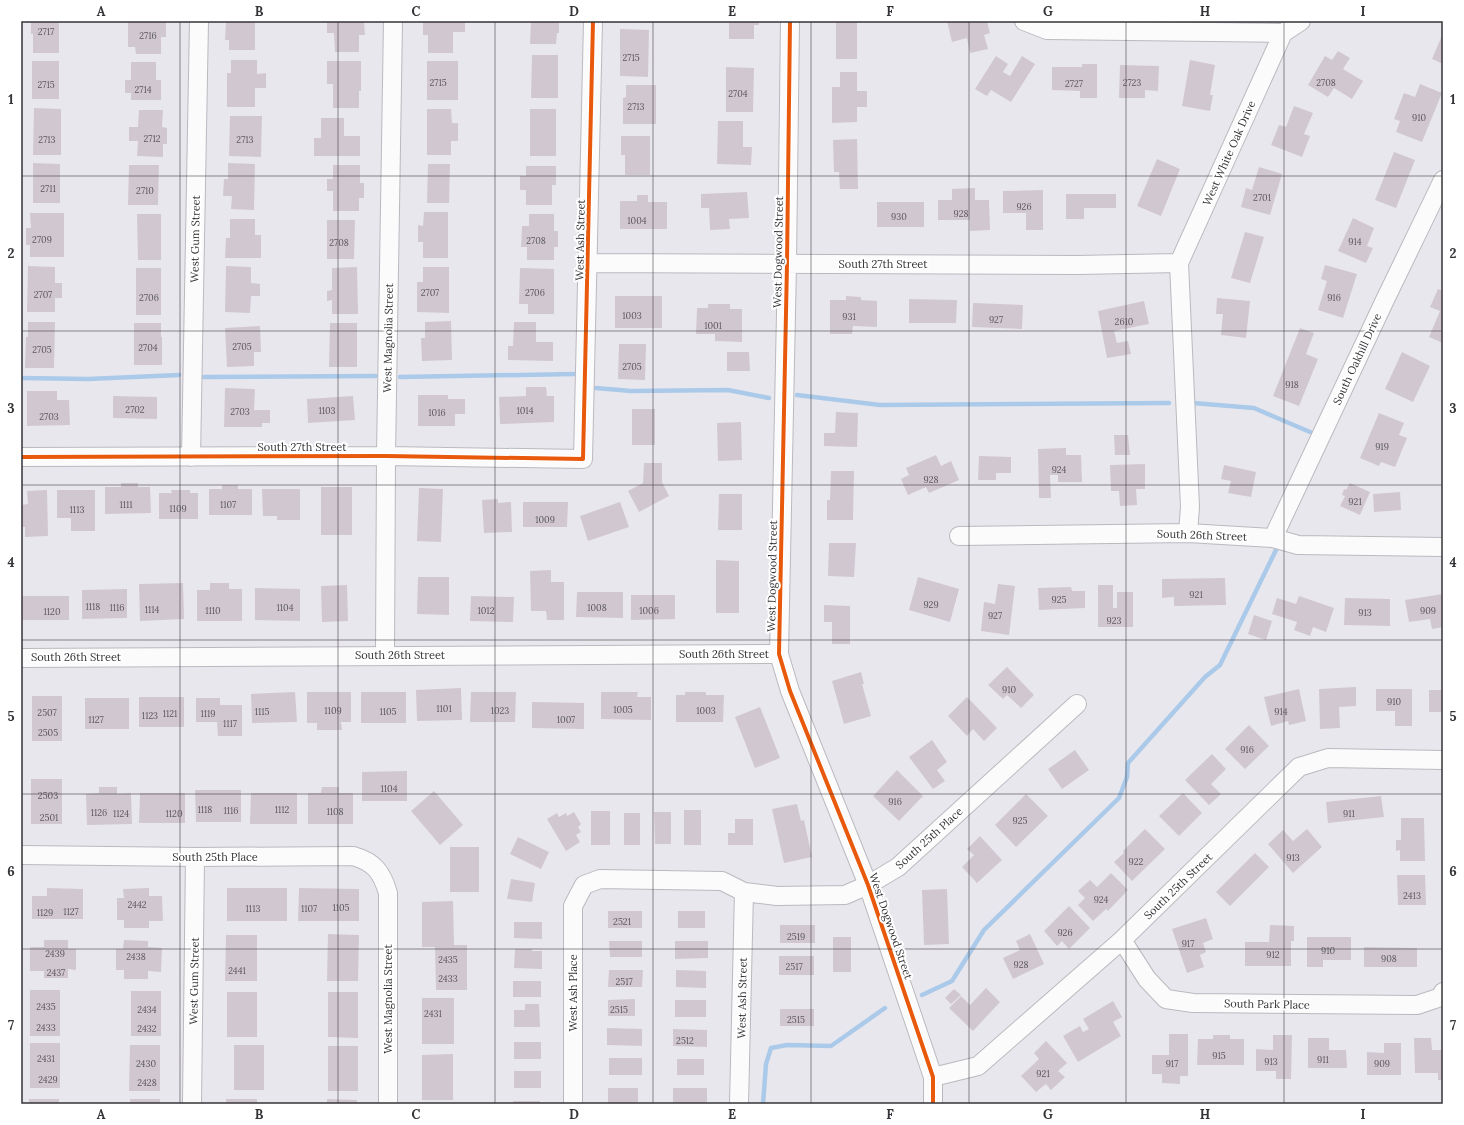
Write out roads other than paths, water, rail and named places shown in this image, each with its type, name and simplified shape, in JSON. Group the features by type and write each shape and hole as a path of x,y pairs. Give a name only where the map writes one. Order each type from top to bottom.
{"street":[{"name":"West Gum Street","path":"191,457 199,21"},
{"name":"West Magnolia Street","path":"385,655 386,456 393,21"},
{"name":"West Ash Street","path":"583,459 593,21"},
{"name":"West Dogwood Street","path":"790,21 787,264 779,654 790,691 868,885 933,1077 933,1104"},
{"path":"1024,21 1047,30 1283,33 1301,21"},
{"name":"West White Oak Drive","path":"1188,534 1190,507 1179,263 1283,33"},
{"name":"South Oakhill Drive","path":"1273,538 1443,180"},
{"name":"South 27th Street","path":"588,263 1077,265 1179,263"},
{"name":"South 27th Street","path":"21,457 386,456 583,459"},
{"name":"South 26th Street","path":"960,536 1188,534 1273,538 1298,545 1443,547"},
{"name":"South 26th Street","path":"21,658 779,654"},
{"name":"South 25th Place","path":"584,885 600,879 722,881 744,892 777,896 845,895 868,885 898,867 1077,704"},
{"name":"South 25th Street","path":"933,1077 978,1066 1122,940 1299,767 1328,758 1443,760"},
{"name":"South 25th Place","path":"21,855 195,857 353,856 364,859 376,867 384,880 388,893"},
{"name":"West Gum Street","path":"192,1104 195,857"},
{"name":"West Ash Place","path":"573,1104 573,906 584,885"},
{"name":"West Ash Street","path":"740,1104 744,892"},
{"name":"West Magnolia Street","path":"388,893 388,1104"},
{"name":"South Park Place","path":"1122,940 1147,979 1166,999 1193,1003 1417,1005 1442,994"}],"waterway":[{"path":"400,377 574,374"},
{"path":"21,378 88,379 179,375"},
{"path":"204,377 376,376"},
{"path":"596,388 631,391 728,390 769,398"},
{"path":"797,395 880,405 1169,403"},
{"path":"1193,403 1254,408 1310,432"},
{"path":"922,995 952,981 984,930 1119,798 1127,777 1128,763 1205,677 1220,665 1276,550"},
{"path":"763,1104 766,1064 771,1048 787,1045 831,1046 885,1008"}]}
